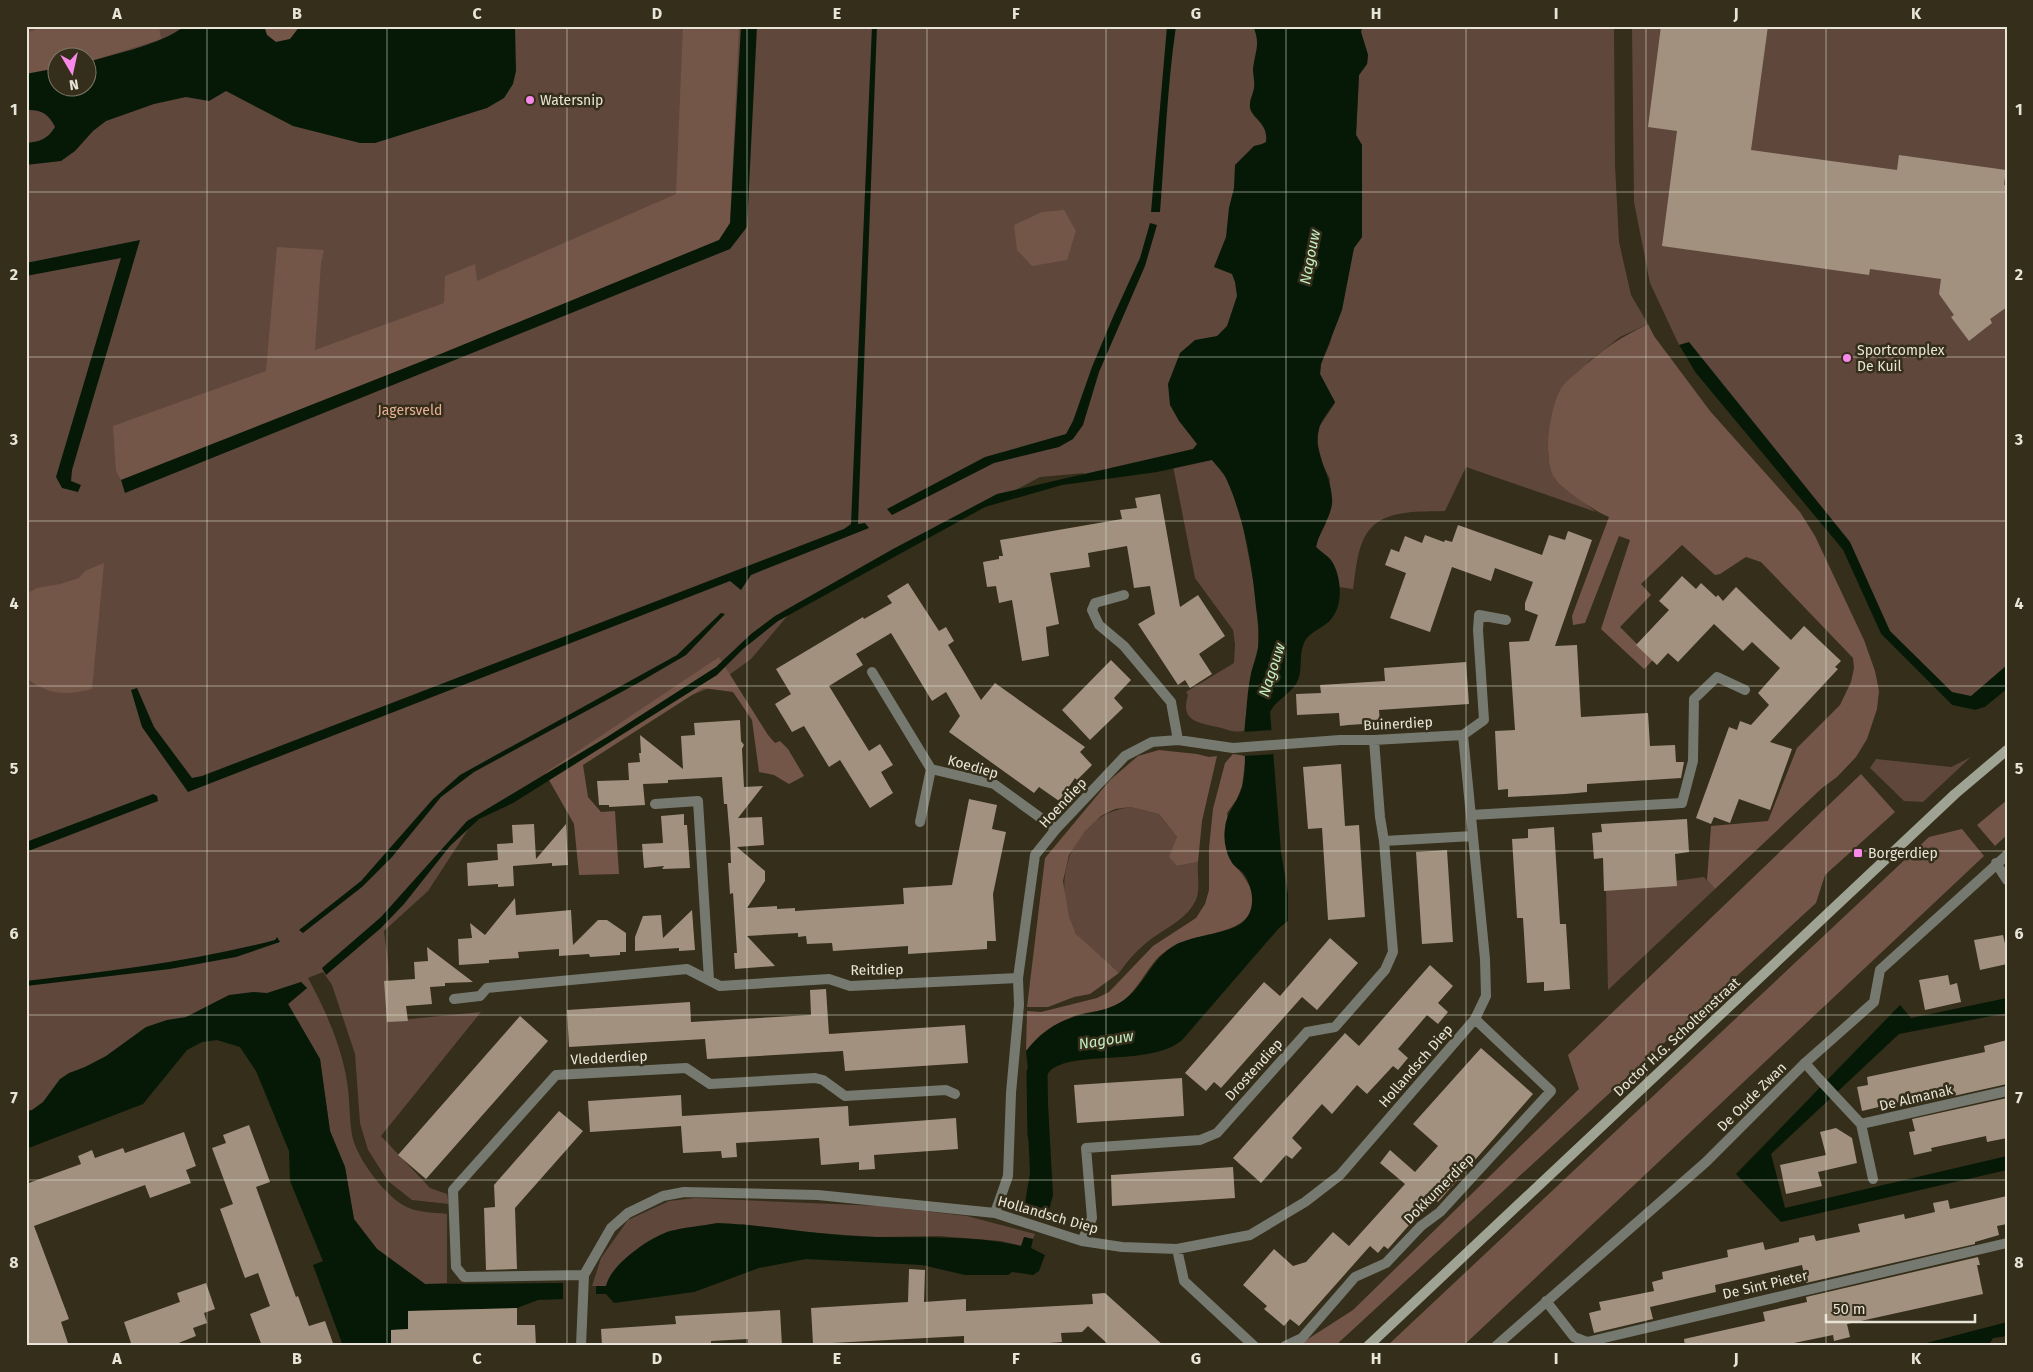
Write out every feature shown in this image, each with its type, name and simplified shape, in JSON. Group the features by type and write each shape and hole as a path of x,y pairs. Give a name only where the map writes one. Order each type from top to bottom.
{"main road":[{"name":"Doctor H.G. Scholtenstraat","path":"1368,1346 1956,794 2007,750"}],"street":[{"path":"1124,595 1095,603 1092,610 1099,624 1124,646 1171,702 1178,740"},
{"path":"1463,735 1484,720 1478,630 1480,615 1506,620"},
{"name":"Koediep","path":"872,672 931,769 920,822"},
{"path":"1470,815 1682,803 1693,761 1694,699 1717,677 1745,690"},
{"name":"Buinerdiep","path":"1178,740 1233,748 1340,740 1463,735"},
{"name":"Hollandsch Diep","path":"581,1346 584,1276 611,1228 628,1213 663,1196 684,1192 818,1195 995,1213 1082,1241 1122,1247 1177,1249 1250,1235 1305,1202 1340,1175 1475,1019 1486,996 1485,960 1463,735"},
{"name":"Hoendiep","path":"995,1213 1008,1176 1012,1075 1019,1005 1018,978 1035,855 1056,829 1125,756 1152,742 1178,740"},
{"name":"Drostendiep","path":"1082,1241 1092,1218 1086,1148 1200,1140 1217,1132 1307,1032 1335,1027 1385,970 1393,952 1374,740"},
{"name":"Koediep","path":"931,769 994,784 1056,829"},
{"path":"655,804 698,802 709,980"},
{"path":"1384,840 1473,836"},
{"name":"De Oude Zwan","path":"1496,1346 1706,1162 1805,1063 1874,1002 1880,970 2007,855"},
{"path":"1996,863 2007,880"},
{"name":"Reitdiep","path":"454,999 480,996 487,988 687,969 720,986 829,979 850,986 1018,978"},
{"name":"Dokkumerdiep","path":"1285,1346 1302,1338 1355,1277 1386,1263 1421,1226 1440,1212 1551,1091 1475,1019"},
{"path":"1805,1063 1861,1124 1873,1179"},
{"name":"Vledderdiep","path":"584,1276 464,1277 456,1267 453,1190 556,1075 686,1068 710,1084 818,1078 845,1096 946,1090 955,1094"},
{"name":"De Almanak","path":"1861,1124 2007,1091"},
{"name":"De Sint Pieter","path":"1546,1301 1574,1337 1587,1342 2007,1243"},
{"path":"1177,1249 1184,1281 1254,1346"}],"green space":[{"name":"Jagersveld","path":"26,26 1286,26 1280,70 1243,261 1212,460 1225,476 1233,494 1243,527 1254,584 1258,648 1251,673 1244,731 1232,731 1197,722 1188,715 1186,710 1188,695 1186,692 1234,663 1235,644 1233,630 1195,578 1173,466 1070,481 1085,473 1040,477 795,607 751,659 714,686 658,709 473,822 428,891 384,931 388,961 390,1021 481,1012 381,1136 430,1188 447,1194 449,1204 412,1200 388,1181 368,1150 360,1123 355,1054 332,985 323,972 308,978 321,1002 341,1055 348,1088 352,1135 359,1154 379,1183 403,1205 419,1211 447,1214 447,1283 425,1284 377,1249 354,1220 345,1167 330,1131 320,1059 288,1004 307,988 301,982 26,1115"},
{"path":"1362,26 1614,26 1615,165 1619,242 1631,295 1648,324 1620,337 1588,362 1549,449 1548,456 1555,479 1596,512 1466,467 1445,511 1395,515 1377,523 1370,529 1362,542 1353,589 1339,587 1335,568 1316,547 1326,523 1330,479 1323,465 1317,443 1319,427 1335,403 1320,374 1321,364 1330,343 1354,248 1362,237 1362,145 1356,135 1359,75 1367,64 1368,55 1361,32"},
{"name":"Sportcomplex De Kuil","path":"1632,26 2007,26 2007,689 1985,707 1975,710 1952,705 1881,634 1843,550 1695,372 1679,345 1650,283 1634,202"},
{"path":"1971,757 1923,802 1904,801 1870,768 1876,759 1951,767"},
{"path":"1130,807 1159,814 1177,837 1177,866 1198,862 1198,888 1197,897 1188,912 1141,947 1119,973 1089,948 1075,932 1067,913 1064,892 1065,873 1071,854 1080,837 1093,823 1110,813"},
{"path":"1704,877 1715,889 1608,990 1606,890"},
{"path":"695,1198 880,1206 967,1216 1035,1234 1033,1239 1024,1237 1022,1246 1001,1241 939,1236 876,1237 802,1232 742,1224 606,1286 592,1286 601,1258 628,1220 669,1201"}],"shaded area":[{"path":"45,26 159,26 161,39 98,59 98,48 48,48 48,70 26,74 26,33"},
{"path":"264,26 300,26 290,39 276,42 267,35"},
{"path":"683,26 739,26 730,223 719,240 443,353 121,480 116,471 113,426 266,371 277,247 324,250 321,263 315,350 444,303 445,276 475,264 477,281 676,194"},
{"path":"1064,210 1076,231 1067,260 1032,266 1017,250 1014,225 1042,212"},
{"path":"1648,324 1654,336 1710,411 1800,512 1815,536 1864,640 1875,671 1879,691 1877,709 1867,739 1856,757 1837,777 1822,788 1715,889 1707,880 1711,826 1768,821 1797,748 1840,705 1851,682 1854,668 1853,658 1761,562 1746,557 1720,574 1715,575 1682,545 1641,584 1651,595 1620,627 1653,660 1644,669 1601,629 1630,540 1619,536 1585,623 1573,625 1572,616 1609,517 1566,490 1551,472 1548,447 1554,407 1562,387 1570,379 1612,344"},
{"path":"104,563 92,689 65,693 50,691 34,684 26,678 26,594 37,588 79,578 85,571"},
{"path":"719,657 768,735 775,743 780,741 788,749 804,776 789,784 774,775 759,772 752,720 733,692 703,688 583,765 588,797 601,812 615,811 619,874 579,875 574,824 545,773"},
{"path":"1159,750 1209,757 1217,756 1202,821 1198,862 1177,866 1169,857 1177,837 1159,814 1130,807 1115,809 1101,816 1085,831 1069,855 1063,881 1069,917 1076,934 1119,973 1090,994 1074,997 1048,1007 1027,1007 1045,858 1110,780 1138,756"},
{"path":"1233,754 1246,756 1242,786 1237,799 1227,813 1232,863 1246,879 1252,893 1253,906 1250,913 1238,925 1194,939 1165,952 1157,958 1134,990 1123,1001 1111,1008 1072,1017 1026,1051 1027,1011 1041,1012 1097,998 1109,992 1153,946 1196,918 1205,904 1209,890 1209,848 1213,809 1225,763"},
{"path":"1861,774 1895,812 1825,875 1816,903 1335,1346 1297,1346 1353,1310 1579,1089 1568,1055"},
{"path":"2007,800 2007,835 1995,846 1977,825"},
{"path":"1962,829 1984,856 1463,1346 1387,1346 1929,837"}],"water":[{"path":"185,26 264,26 267,35 276,42 290,39 300,26 515,26 516,71 513,84 504,98 487,108 375,143 360,143 293,126 226,91 209,101 186,97 154,104 106,121 93,131 75,151 61,161 26,165 26,143 43,139 55,127 44,113 36,110 26,110 26,74 48,70 48,98 98,98 98,59 150,44"},
{"path":"741,26 757,26 747,227 730,249 125,493 121,480 443,353 719,240 730,223"},
{"path":"872,26 877,26 858,524 865,523 869,528 751,575 741,590 730,581 188,792 142,727 131,690 137,688 154,727 192,778 202,776 844,529 851,524"},
{"path":"1167,26 1176,26 1168,96 1160,212 1151,212"},
{"path":"1253,26 1362,26 1361,32 1368,55 1367,64 1359,75 1356,135 1362,145 1362,237 1354,248 1342,310 1321,364 1320,374 1335,402 1319,429 1318,448 1330,485 1332,504 1316,547 1329,558 1334,566 1339,581 1340,597 1336,612 1332,618 1306,639 1302,648 1300,674 1296,684 1270,712 1281,852 1288,894 1288,921 1279,928 1183,1039 1169,1048 1151,1053 1071,1062 1056,1067 1047,1075 1044,1091 1027,1088 1028,1069 1026,1051 1041,1035 1067,1019 1104,1009 1121,1002 1136,989 1160,957 1175,945 1183,941 1231,929 1245,920 1251,910 1252,897 1250,885 1244,874 1234,865 1229,856 1224,832 1228,816 1243,783 1247,699 1259,638 1252,574 1238,509 1226,478 1212,460 1157,472 1062,485 985,507 778,621 743,649 717,675 513,803 479,819 450,846 404,904 381,928 326,975 322,968 381,917 467,821 607,737 716,667 751,634 775,616 893,549 997,494 1193,449 1197,444 1179,421 1170,405 1168,384 1180,353 1195,340 1217,336 1227,326 1237,296 1232,274 1214,267 1226,237 1229,208 1234,188 1235,165 1254,146 1266,142 1266,135 1262,124 1250,109 1254,90 1253,69 1257,48 1257,38"},
{"path":"1150,223 1157,225 1145,266 1099,372 1083,425 1073,439 1059,447 994,463 892,515 887,509 985,457 1066,434 1073,421 1092,367 1113,317 1140,258"},
{"path":"140,240 72,470 71,481 81,485 78,492 62,488 56,477 121,258 26,276 26,263"},
{"path":"1689,342 1850,542 1890,631 1952,692 1971,696 2007,665 2007,689 1985,707 1975,710 1952,705 1881,634 1843,550 1695,372 1679,345"},
{"path":"721,613 725,614 686,655 474,772 441,797 392,857 362,887 303,933 299,930 361,881 433,799 460,775 677,655"},
{"path":"153,794 157,796 158,801 26,852 26,842"},
{"path":"277,937 280,942 236,957 170,969 26,986 26,981 182,960 275,940"},
{"path":"301,982 307,988 288,1004 320,1059 330,1131 345,1167 354,1219 377,1249 425,1284 563,1283 563,1299 538,1300 517,1308 408,1311 408,1329 391,1330 391,1346 343,1346 313,1265 323,1261 290,1181 289,1151 256,1071 240,1047 217,1040 202,1042 187,1050 143,1104 26,1149 26,1111 32,1110 43,1102 60,1079 69,1073 106,1056 146,1027 167,1020 186,1017 229,995 253,992 267,993"},
{"path":"2007,998 2007,1013 1899,1034 1771,1154 1785,1208 2007,1156 2007,1170 1781,1222 1736,1174 1900,1005 1911,1018"},
{"path":"1027,1106 1048,1106 1053,1195 1049,1210 1025,1203 1030,1173"},
{"path":"717,1223 857,1236 985,1240 1021,1246 1024,1237 1033,1239 1031,1248 1045,1255 1039,1271 1033,1275 1012,1272 1008,1275 965,1275 922,1265 806,1259 759,1268 694,1292 614,1303 606,1294 596,1294 596,1286 606,1286 615,1269 632,1253 652,1239 682,1228"},
{"path":"2007,1322 2007,1336 1993,1338 1989,1345 1915,1346"}],"pier":[{"path":"1273,730 1275,754 1243,756 1242,732"}],"building":[{"path":"1661,26 1768,26 1751,150 1897,170 1899,155 2006,170 2004,185 2007,185 2007,307 1990,319 1992,323 1969,341 1951,317 1954,315 1939,294 1941,279 1870,269 1869,275 1662,246 1677,131 1648,127"},
{"path":"1160,494 1180,607 1198,595 1225,636 1199,654 1212,674 1190,688 1185,680 1178,685 1138,624 1155,614 1150,586 1134,588 1127,546 1088,553 1090,567 1050,573 1059,624 1046,627 1049,656 1022,661 1012,600 999,603 996,586 987,587 983,562 999,559 999,556 1003,556 1000,540 1122,519 1120,510 1137,508 1135,498"},
{"path":"1458,525 1542,555 1549,535 1565,540 1568,531 1592,540 1555,646 1577,645 1581,717 1648,713 1650,746 1675,745 1676,762 1684,762 1681,778 1587,784 1587,792 1565,794 1508,797 1508,789 1498,790 1495,731 1515,730 1509,642 1529,641 1538,615 1525,610 1525,603 1533,582 1495,568 1491,581 1452,567 1430,632 1390,618 1406,573 1385,565 1391,549 1399,552 1405,536 1422,543 1425,535 1444,542 1445,540 1452,542"},
{"path":"1682,576 1696,589 1701,583 1723,601 1736,587 1791,640 1804,626 1841,661 1835,667 1838,669 1770,742 1792,749 1770,810 1739,799 1730,823 1714,817 1711,824 1696,818 1729,727 1737,730 1740,721 1751,725 1769,705 1758,693 1780,668 1752,642 1743,651 1714,624 1678,662 1668,653 1657,665 1636,645 1669,610 1659,601"},
{"path":"908,583 939,631 946,627 954,641 948,645 981,700 995,683 1085,747 1080,752 1092,765 1077,780 1075,778 1059,801 1039,787 1034,793 949,732 960,716 946,692 932,701 891,633 856,654 863,665 829,686 869,751 880,744 893,765 881,772 893,793 870,808 840,760 829,767 804,726 792,732 775,704 791,694 776,669 863,617 864,619 892,603 887,596"},
{"path":"1111,660 1131,680 1114,698 1123,708 1090,740 1062,710"},
{"path":"1466,662 1469,704 1379,710 1380,723 1340,726 1339,713 1297,715 1296,694 1321,693 1320,685 1385,681 1384,668"},
{"path":"740,720 741,741 744,745 742,749 744,787 763,786 738,818 762,817 764,845 737,847 765,871 765,881 747,908 777,906 777,909 795,908 795,911 904,904 903,888 952,885 969,799 997,805 992,829 1006,832 993,894 996,941 987,941 987,949 908,954 908,946 833,951 832,943 807,944 806,936 798,937 798,933 747,936 775,966 735,969 734,953 737,953 733,893 730,894 728,863 731,863 730,840 727,804 724,804 722,777 668,780 668,783 643,784 645,805 609,807 609,805 599,805 597,781 629,780 628,763 640,762 640,735 683,769 681,736 695,735 694,723"},
{"path":"1341,764 1345,826 1359,825 1365,917 1328,920 1322,828 1308,829 1303,767"},
{"path":"684,814 684,825 687,825 690,868 662,869 664,866 644,868 642,844 663,843 661,816"},
{"path":"1687,819 1689,852 1675,854 1677,886 1604,891 1603,858 1594,859 1592,833 1602,832 1601,824"},
{"path":"534,824 536,859 566,824 568,865 552,866 552,863 513,866 514,886 498,887 498,884 468,886 467,863 498,860 497,844 513,843 512,825"},
{"path":"1554,827 1560,924 1566,924 1570,989 1544,991 1544,982 1527,983 1523,918 1517,918 1512,839 1528,838 1528,829"},
{"path":"1447,850 1453,942 1422,944 1416,852"},
{"path":"515,898 516,915 571,910 573,945 598,920 607,920 626,933 626,952 620,952 620,955 590,957 589,954 559,956 559,949 518,952 519,958 459,965 458,939 472,938 470,923 485,935"},
{"path":"692,910 695,950 679,951 679,948 635,951 635,937 643,916 661,915 663,938"},
{"path":"2003,935 2007,952 2007,964 1980,970 1974,940"},
{"path":"1330,938 1358,963 1317,1010 1302,997 1221,1088 1214,1082 1206,1091 1185,1073 1264,982 1280,996"},
{"path":"427,947 473,982 445,983 445,986 430,987 432,1004 406,1006 408,1021 387,1022 384,981 415,979 414,962 428,961"},
{"path":"1430,965 1453,986 1438,1003 1448,1012 1438,1024 1427,1015 1398,1049 1408,1058 1398,1070 1393,1066 1367,1094 1357,1085 1332,1114 1322,1104 1292,1138 1302,1148 1292,1159 1286,1155 1261,1183 1233,1158 1345,1033 1359,1046"},
{"path":"1948,975 1950,985 1957,983 1961,1002 1925,1010 1919,980"},
{"path":"826,989 829,1034 965,1025 968,1063 845,1071 843,1051 707,1059 705,1039 569,1047 567,1010 690,1002 691,1022 811,1015 810,990"},
{"path":"520,1016 548,1041 426,1179 398,1155"},
{"path":"2007,1040 2007,1084 1909,1106 1908,1100 1862,1111 1857,1087 1868,1085 1867,1077 1985,1052 1984,1046"},
{"path":"1481,1048 1533,1094 1438,1202 1433,1198 1388,1249 1384,1246 1378,1253 1370,1246 1299,1326 1290,1319 1284,1326 1264,1309 1267,1306 1243,1285 1274,1249 1293,1266 1306,1262 1333,1232 1349,1246 1405,1184 1380,1163 1390,1150 1415,1172 1438,1146 1413,1124"},
{"path":"1182,1078 1184,1116 1077,1123 1074,1085"},
{"path":"681,1095 682,1116 848,1106 849,1126 956,1118 958,1149 874,1155 875,1169 859,1170 859,1162 821,1165 819,1138 736,1143 737,1157 722,1158 721,1151 683,1153 681,1126 590,1132 588,1101"},
{"path":"2007,1098 2007,1138 1987,1142 1986,1136 1931,1148 1932,1151 1914,1155 1909,1132 1915,1131 1912,1119"},
{"path":"559,1111 583,1131 515,1208 517,1269 486,1270 484,1208 495,1207 494,1185"},
{"path":"249,1125 270,1182 256,1187 296,1297 298,1296 309,1326 325,1321 334,1346 262,1346 250,1314 270,1306 258,1273 245,1278 242,1270 220,1209 233,1204 212,1148 226,1143 223,1135"},
{"path":"1836,1128 1852,1138 1857,1163 1818,1172 1822,1186 1786,1194 1780,1165 1826,1155 1820,1132"},
{"path":"184,1132 196,1166 186,1170 191,1183 150,1198 145,1185 34,1226 69,1319 61,1322 69,1346 26,1346 26,1184 81,1164 78,1156 92,1150 95,1158 123,1148 125,1153"},
{"path":"1233,1167 1235,1198 1112,1206 1111,1175"},
{"path":"2007,1196 2007,1224 1997,1226 1999,1235 1975,1242 1975,1244 1806,1283 1802,1265 1715,1285 1716,1292 1650,1307 1653,1319 1594,1333 1589,1313 1601,1310 1599,1302 1654,1291 1652,1282 1663,1279 1662,1272 1728,1257 1727,1250 1763,1242 1765,1250 1799,1242 1799,1238 1814,1235 1816,1241 1860,1232 1858,1224 1904,1214 1905,1219 1935,1212 1933,1203 1948,1200 1950,1209"},
{"path":"1978,1257 1980,1265 1977,1265 1983,1294 1847,1324 1850,1337 1834,1341 1833,1335 1789,1344 1789,1346 1685,1346 1684,1339 1765,1321 1763,1312 1807,1302 1806,1297"},
{"path":"909,1269 925,1270 924,1302 966,1299 966,1311 1093,1304 1092,1294 1105,1293 1164,1346 1110,1346 1088,1326 1082,1332 1061,1333 1062,1342 1036,1344 964,1346 964,1336 813,1344 811,1308 908,1302"},
{"path":"206,1283 215,1309 204,1313 207,1323 193,1328 196,1336 171,1346 132,1346 124,1322 180,1302 177,1293"},
{"path":"517,1308 517,1325 535,1325 536,1346 391,1346 391,1330 408,1329 408,1311"},
{"path":"780,1310 782,1346 748,1346 748,1339 711,1341 711,1346 602,1346 601,1329 676,1324 675,1316"}],"waterway":[{"name":"Nagouw","path":"1038,1135 1037,1073 1041,1062"}],"place":[{"name":"Watersnip","path":"530,100"},
{"name":"Sportcomplex De Kuil","path":"1847,358"},
{"name":"Borgerdiep","path":"1858,853"}]}
